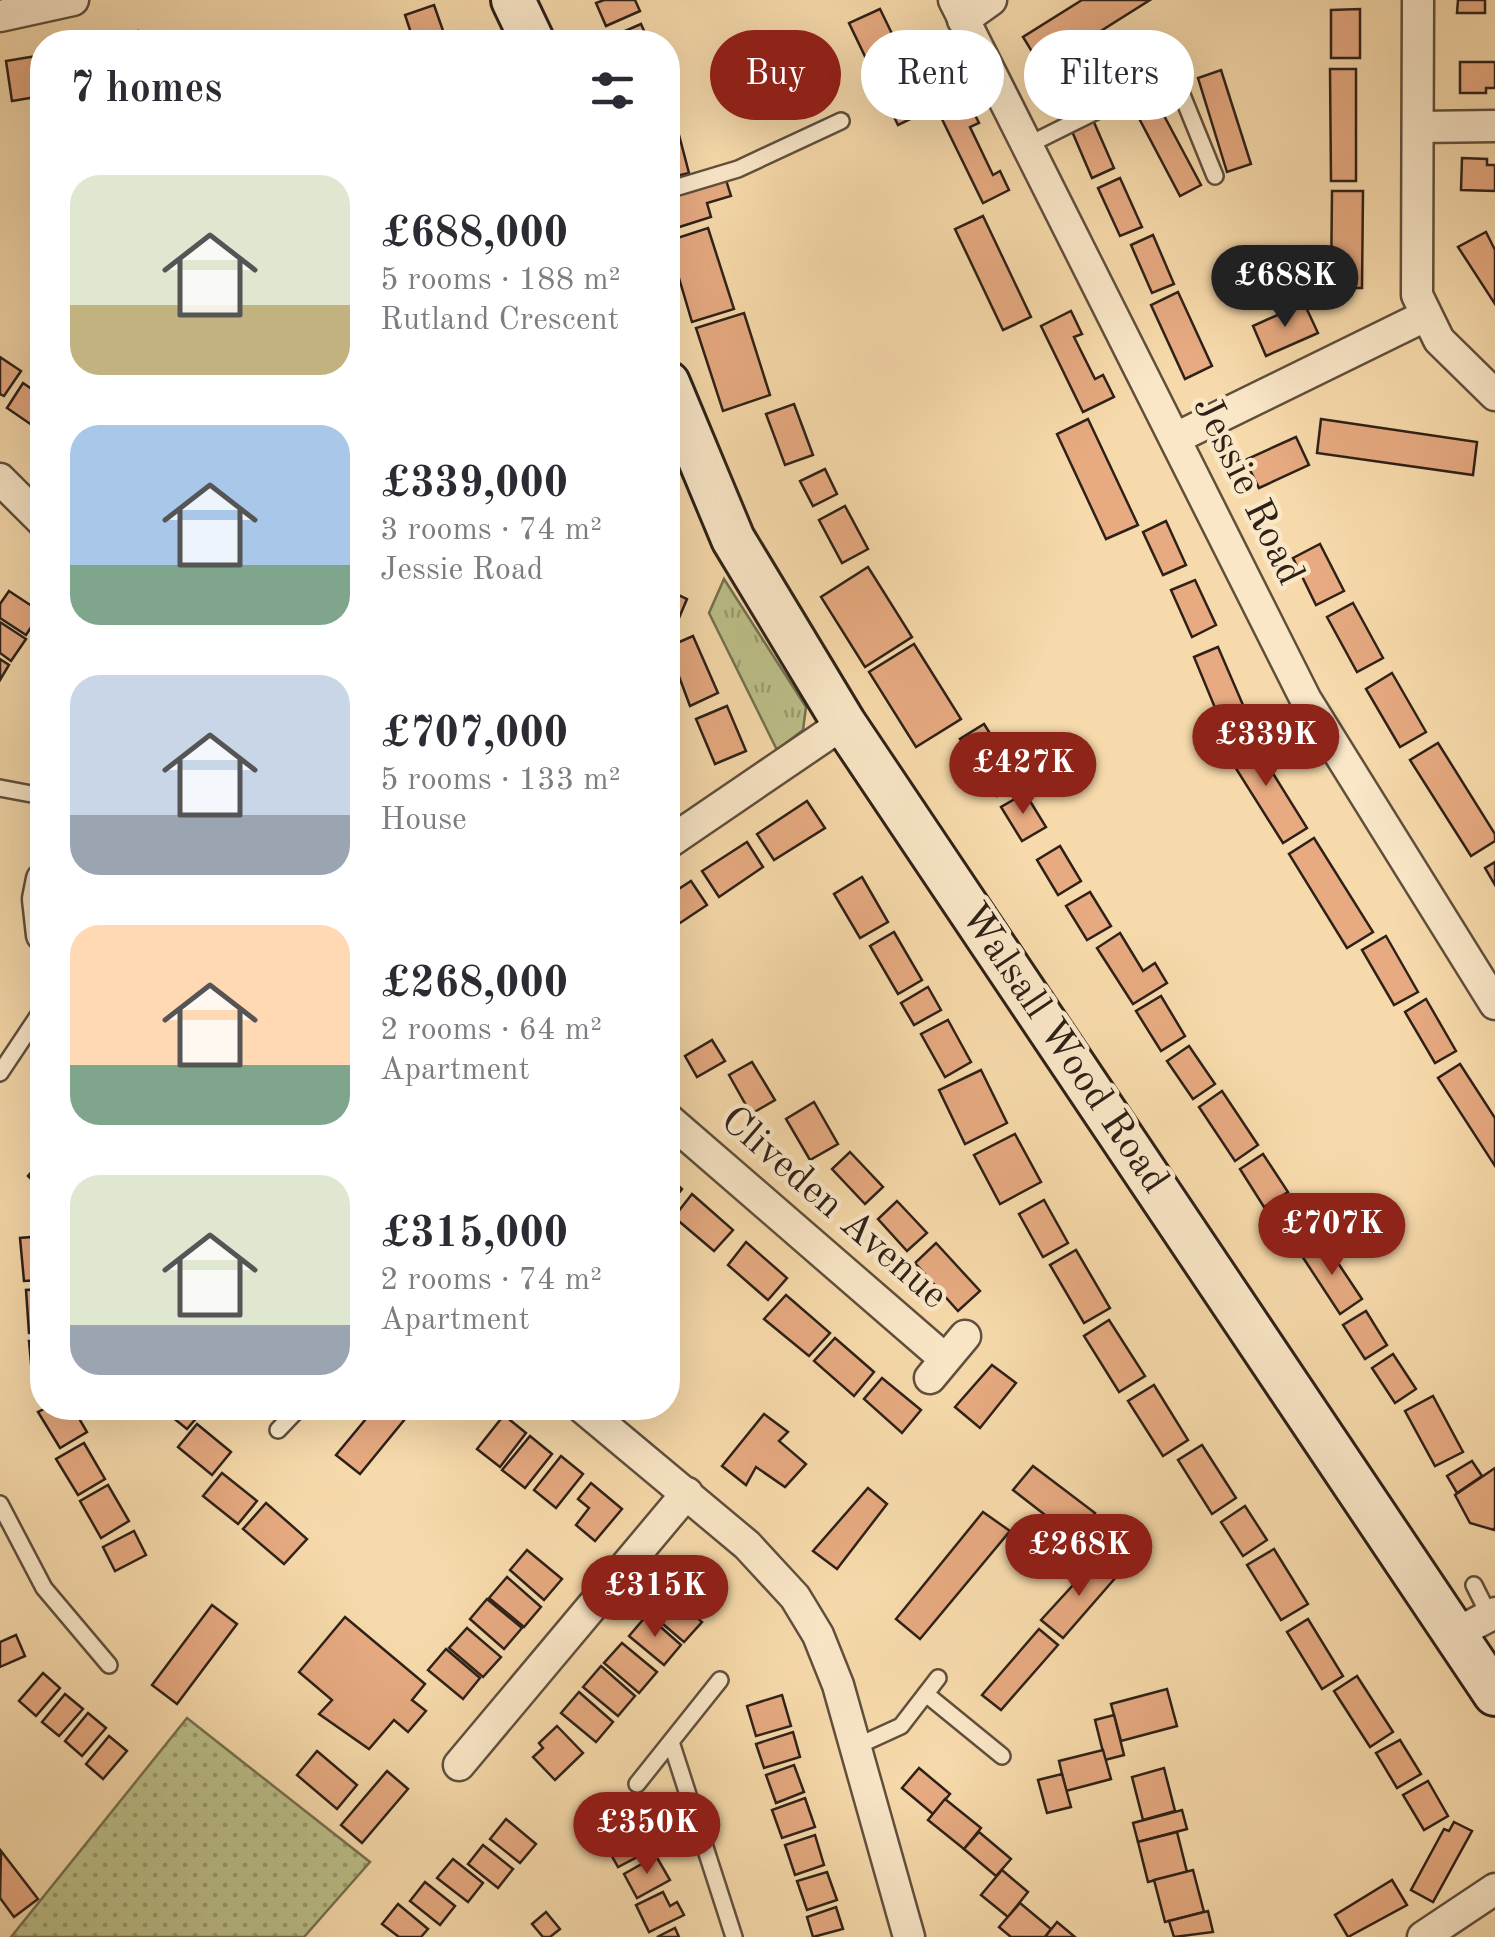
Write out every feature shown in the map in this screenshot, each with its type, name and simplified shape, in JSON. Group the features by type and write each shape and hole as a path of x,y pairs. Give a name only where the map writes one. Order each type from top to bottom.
{"street":[{"path":"513,0 527,30"},
{"path":"958,10 992,0"},
{"path":"1418,0 1416,295 1439,340 1495,395"},
{"path":"0,16 65,1"},
{"name":"Jessie Road","path":"958,10 1306,700 1495,1004"},
{"path":"1420,127 1495,126"},
{"path":"1176,438 1426,316"},
{"name":"Walsall Wood Road","path":"680,412 733,540 844,723 1480,1621 1495,1694"},
{"path":"0,479 30,509"},
{"path":"680,835 844,723"},
{"name":"Cliveden Avenue","path":"680,1130 947,1358"},
{"path":"598,1420 747,1545 795,1597 818,1635 856,1747 908,1937"},
{"path":"459,1765 687,1494"},
{"path":"1424,1937 1495,1889"}],"lane":[{"path":"1028,144 1164,78 1178,86 1216,176"},
{"path":"680,186 738,169 841,121"},
{"path":"0,788 30,794"},
{"path":"0,1074 30,1028"},
{"path":"278,1430 288,1420"},
{"path":"0,1504 44,1588 109,1665"},
{"path":"1474,1585 1480,1621"},
{"path":"856,1747 902,1726 938,1678"},
{"path":"637,1784 720,1680"},
{"path":"926,1694 1002,1756"},
{"path":"672,1744 734,1937"}],"green space":[{"path":"724,579 806,707 803,730 777,750 709,613"},
{"path":"187,1718 370,1862 304,1937 11,1937"}],"building":[{"path":"635,0 640,11 606,26 596,3"},
{"path":"1082,0 1150,0 1102,30 1034,30"},
{"path":"1458,0 1485,0 1485,13 1457,13"},
{"path":"434,5 443,30 410,30 405,15"},
{"path":"880,9 890,30 861,30 861,48 849,23"},
{"path":"1360,9 1360,58 1331,58 1331,10"},
{"path":"30,57 30,98 12,101 6,61"},
{"path":"1460,62 1495,62 1495,88 1486,88 1486,93 1460,93"},
{"path":"1330,69 1356,69 1356,181 1331,181"},
{"path":"1221,70 1251,164 1227,172 1198,78"},
{"path":"942,120 979,123 970,127 993,175 1000,171 1009,190 983,203"},
{"path":"1093,120 1114,168 1092,178 1071,129"},
{"path":"1140,120 1166,120 1201,185 1180,196"},
{"path":"680,139 689,173 680,175"},
{"path":"1462,158 1487,159 1487,165 1495,165 1495,191 1461,190"},
{"path":"1120,178 1142,227 1120,236 1098,188"},
{"path":"726,180 731,196 707,203 711,217 680,227 680,194"},
{"path":"1332,191 1363,191 1362,288 1331,288"},
{"path":"983,216 1031,317 1003,330 955,229"},
{"path":"708,228 734,309 692,322 680,282 680,237"},
{"path":"1486,232 1495,250 1495,304 1458,247"},
{"path":"1153,235 1174,284 1152,293 1131,245"},
{"path":"1178,292 1212,366 1185,379 1151,305"},
{"path":"1304,303 1318,333 1266,356 1253,326"},
{"path":"1071,311 1082,334 1074,337 1095,379 1103,375 1114,397 1083,412 1041,326"},
{"path":"744,313 770,395 723,411 696,328"},
{"path":"0,357 21,371 4,396 0,394"},
{"path":"23,383 30,388 30,424 7,408"},
{"path":"794,404 813,455 785,465 766,414"},
{"path":"1088,419 1138,525 1106,539 1057,434"},
{"path":"1321,419 1477,442 1473,475 1317,453"},
{"path":"1296,437 1309,465 1259,488 1245,460"},
{"path":"825,469 837,494 813,506 800,481"},
{"path":"845,506 868,549 842,563 819,520"},
{"path":"1166,521 1186,565 1163,575 1143,532"},
{"path":"1320,544 1344,591 1316,605 1293,558"},
{"path":"868,567 912,637 865,667 821,597"},
{"path":"1195,580 1216,625 1192,637 1171,590"},
{"path":"9,591 30,605 30,629 26,635 0,618 0,604"},
{"path":"680,596 687,599 680,615"},
{"path":"1353,603 1383,658 1357,672 1327,617"},
{"path":"0,622 26,639 11,661 0,653"},
{"path":"693,636 718,693 690,706 680,679 680,642"},
{"path":"914,644 961,719 916,747 869,672"},
{"path":"1218,647 1243,705 1218,715 1194,657"},
{"path":"0,659 9,665 0,680"},
{"path":"1392,673 1426,732 1400,747 1366,689"},
{"path":"727,706 746,751 715,764 696,719"},
{"path":"984,724 1020,781 997,796 960,739"},
{"path":"1249,735 1307,828 1283,843 1225,751"},
{"path":"1438,743 1495,834 1495,841 1471,856 1410,760"},
{"path":"1025,793 1046,827 1022,841 1001,807"},
{"path":"807,801 825,828 774,860 757,834"},
{"path":"1314,838 1373,932 1347,948 1289,854"},
{"path":"747,842 763,867 719,897 702,871"},
{"path":"1060,846 1081,881 1058,895 1037,860"},
{"path":"1495,862 1495,885 1485,868"},
{"path":"862,877 888,922 860,938 834,894"},
{"path":"691,881 707,905 680,923 680,888"},
{"path":"1090,892 1111,926 1087,940 1066,906"},
{"path":"894,932 922,980 898,994 870,946"},
{"path":"1120,933 1143,971 1155,963 1167,983 1133,1004 1097,948"},
{"path":"1386,936 1418,992 1394,1005 1362,950"},
{"path":"928,987 941,1010 914,1025 901,1003"},
{"path":"1161,996 1185,1036 1161,1051 1136,1011"},
{"path":"1426,999 1456,1051 1435,1063 1405,1012"},
{"path":"948,1020 971,1062 945,1077 921,1034"},
{"path":"712,1040 725,1061 697,1077 685,1056"},
{"path":"1189,1046 1215,1084 1193,1099 1167,1061"},
{"path":"752,1062 775,1100 751,1114 729,1075"},
{"path":"1460,1064 1495,1118 1495,1166 1438,1078"},
{"path":"981,1070 1007,1123 965,1144 939,1090"},
{"path":"1222,1091 1258,1145 1235,1161 1199,1107"},
{"path":"814,1102 838,1144 810,1160 786,1119"},
{"path":"1015,1134 1041,1182 1000,1204 974,1155"},
{"path":"850,1152 883,1187 865,1204 832,1169"},
{"path":"1263,1154 1288,1192 1264,1207 1240,1169"},
{"path":"692,1194 733,1230 714,1251 680,1222 680,1209"},
{"path":"1291,1198 1314,1234 1292,1248 1269,1212"},
{"path":"1044,1200 1068,1243 1043,1257 1019,1214"},
{"path":"897,1201 927,1233 907,1251 878,1219"},
{"path":"30,1237 30,1281 24,1281 20,1238"},
{"path":"746,1242 787,1278 768,1300 728,1265"},
{"path":"1324,1242 1362,1299 1340,1314 1302,1256"},
{"path":"936,1243 980,1291 958,1311 915,1263"},
{"path":"1076,1250 1110,1308 1084,1323 1050,1265"},
{"path":"26,1290 30,1290 30,1333 29,1333"},
{"path":"786,1295 830,1333 809,1356 764,1319"},
{"path":"1366,1311 1387,1345 1365,1359 1343,1325"},
{"path":"1109,1320 1145,1376 1119,1392 1084,1336"},
{"path":"835,1338 874,1372 854,1396 814,1361"},
{"path":"1393,1354 1416,1389 1395,1403 1372,1368"},
{"path":"992,1365 1016,1383 980,1428 955,1407"},
{"path":"882,1378 921,1410 902,1433 864,1399"},
{"path":"1154,1385 1188,1440 1163,1456 1128,1401"},
{"path":"1433,1396 1463,1452 1435,1466 1405,1411"},
{"path":"764,1414 788,1432 779,1441 806,1464 785,1487 756,1467 746,1485 722,1466"},
{"path":"43,1420 80,1420 87,1432 60,1448"},
{"path":"176,1420 195,1420 187,1429"},
{"path":"365,1420 404,1420 360,1474 336,1455"},
{"path":"500,1420 510,1420 526,1433 500,1467 477,1449"},
{"path":"197,1424 231,1452 212,1475 178,1447"},
{"path":"530,1436 552,1454 525,1488 502,1470"},
{"path":"84,1443 105,1479 78,1495 56,1459"},
{"path":"1202,1445 1236,1498 1212,1514 1178,1460"},
{"path":"561,1456 583,1474 556,1508 534,1490"},
{"path":"1472,1461 1482,1476 1457,1493 1447,1476"},
{"path":"1033,1466 1095,1513 1076,1539 1013,1490"},
{"path":"1495,1468 1494,1530 1470,1523 1455,1495"},
{"path":"222,1473 257,1501 238,1524 203,1496"},
{"path":"591,1483 622,1509 595,1541 576,1525 589,1508 578,1499"},
{"path":"108,1485 129,1521 101,1538 80,1501"},
{"path":"868,1488 887,1504 837,1569 813,1551"},
{"path":"266,1503 307,1539 284,1564 243,1529"},
{"path":"1245,1506 1267,1540 1243,1556 1221,1522"},
{"path":"983,1512 1010,1531 920,1639 896,1619"},
{"path":"134,1531 146,1555 115,1571 103,1547"},
{"path":"1274,1549 1308,1604 1281,1620 1247,1565"},
{"path":"527,1550 562,1579 544,1600 510,1570"},
{"path":"1097,1559 1117,1576 1063,1638 1041,1620"},
{"path":"691,1568 720,1595 703,1614 674,1586"},
{"path":"507,1577 541,1607 524,1627 489,1598"},
{"path":"667,1592 702,1622 684,1642 650,1613"},
{"path":"487,1599 522,1628 504,1649 470,1619"},
{"path":"212,1605 237,1624 177,1704 152,1685"},
{"path":"647,1615 681,1645 664,1665 629,1636"},
{"path":"345,1617 425,1684 412,1700 426,1711 408,1732 394,1720 369,1749 319,1714 332,1700 299,1672"},
{"path":"1308,1619 1343,1676 1322,1689 1287,1632"},
{"path":"467,1628 501,1657 483,1677 449,1648"},
{"path":"1039,1629 1058,1645 1001,1710 982,1695"},
{"path":"16,1635 25,1656 0,1667 0,1642"},
{"path":"622,1643 657,1672 639,1693 604,1663"},
{"path":"446,1649 480,1678 463,1699 428,1670"},
{"path":"601,1666 635,1696 618,1716 583,1687"},
{"path":"43,1673 60,1688 36,1716 19,1701"},
{"path":"1357,1676 1393,1732 1370,1747 1334,1691"},
{"path":"1167,1689 1177,1726 1121,1741 1111,1704"},
{"path":"579,1692 613,1722 596,1742 561,1713"},
{"path":"65,1694 83,1709 59,1736 42,1722"},
{"path":"782,1695 791,1726 756,1736 747,1706"},
{"path":"88,1713 106,1728 82,1756 65,1741"},
{"path":"1114,1715 1124,1755 1105,1760 1095,1720"},
{"path":"557,1726 583,1753 555,1780 533,1757 543,1748 539,1743"},
{"path":"793,1732 800,1757 764,1768 756,1744"},
{"path":"109,1736 127,1751 103,1779 86,1764"},
{"path":"1400,1740 1421,1774 1397,1788 1376,1753"},
{"path":"1103,1750 1111,1779 1066,1791 1059,1761"},
{"path":"317,1751 357,1785 337,1809 297,1775"},
{"path":"794,1765 804,1792 776,1803 766,1775"},
{"path":"919,1768 950,1794 933,1814 902,1788"},
{"path":"1164,1768 1175,1811 1143,1820 1132,1777"},
{"path":"387,1771 408,1789 362,1843 341,1825"},
{"path":"1062,1774 1071,1807 1047,1813 1038,1780"},
{"path":"1428,1781 1448,1816 1424,1830 1403,1795"},
{"path":"805,1798 815,1827 782,1838 772,1810"},
{"path":"945,1799 981,1828 964,1849 928,1820"},
{"path":"1182,1810 1187,1829 1138,1842 1133,1823"},
{"path":"506,1819 536,1844 520,1863 490,1839"},
{"path":"1454,1822 1472,1831 1433,1902 1411,1890 1444,1829 1449,1831"},
{"path":"628,1826 643,1854 618,1867 603,1840"},
{"path":"979,1832 1011,1859 996,1876 964,1849"},
{"path":"1177,1832 1187,1872 1148,1882 1138,1842"},
{"path":"815,1835 824,1865 795,1875 785,1845"},
{"path":"483,1845 513,1869 498,1888 468,1864"},
{"path":"1,1851 38,1899 14,1917 0,1898"},
{"path":"656,1856 670,1880 637,1898 624,1874"},
{"path":"453,1859 483,1883 468,1902 437,1878"},
{"path":"1002,1870 1028,1892 1008,1917 981,1895"},
{"path":"1193,1870 1204,1912 1165,1922 1154,1880"},
{"path":"827,1872 837,1900 807,1910 797,1881"},
{"path":"1392,1880 1407,1905 1348,1937 1335,1915"},
{"path":"425,1882 455,1906 440,1925 410,1901"},
{"path":"663,1892 670,1906 677,1902 684,1915 649,1932 636,1905"},
{"path":"1020,1903 1051,1929 1045,1937 1011,1937 999,1927"},
{"path":"398,1904 428,1929 421,1937 399,1937 382,1924"},
{"path":"836,1907 843,1929 813,1937 807,1917"},
{"path":"1208,1911 1213,1932 1174,1937 1169,1921"},
{"path":"546,1912 560,1929 550,1937 543,1937 532,1924"},
{"path":"1057,1922 1075,1937 1045,1937"},
{"path":"675,1928 679,1937 657,1937"}]}
